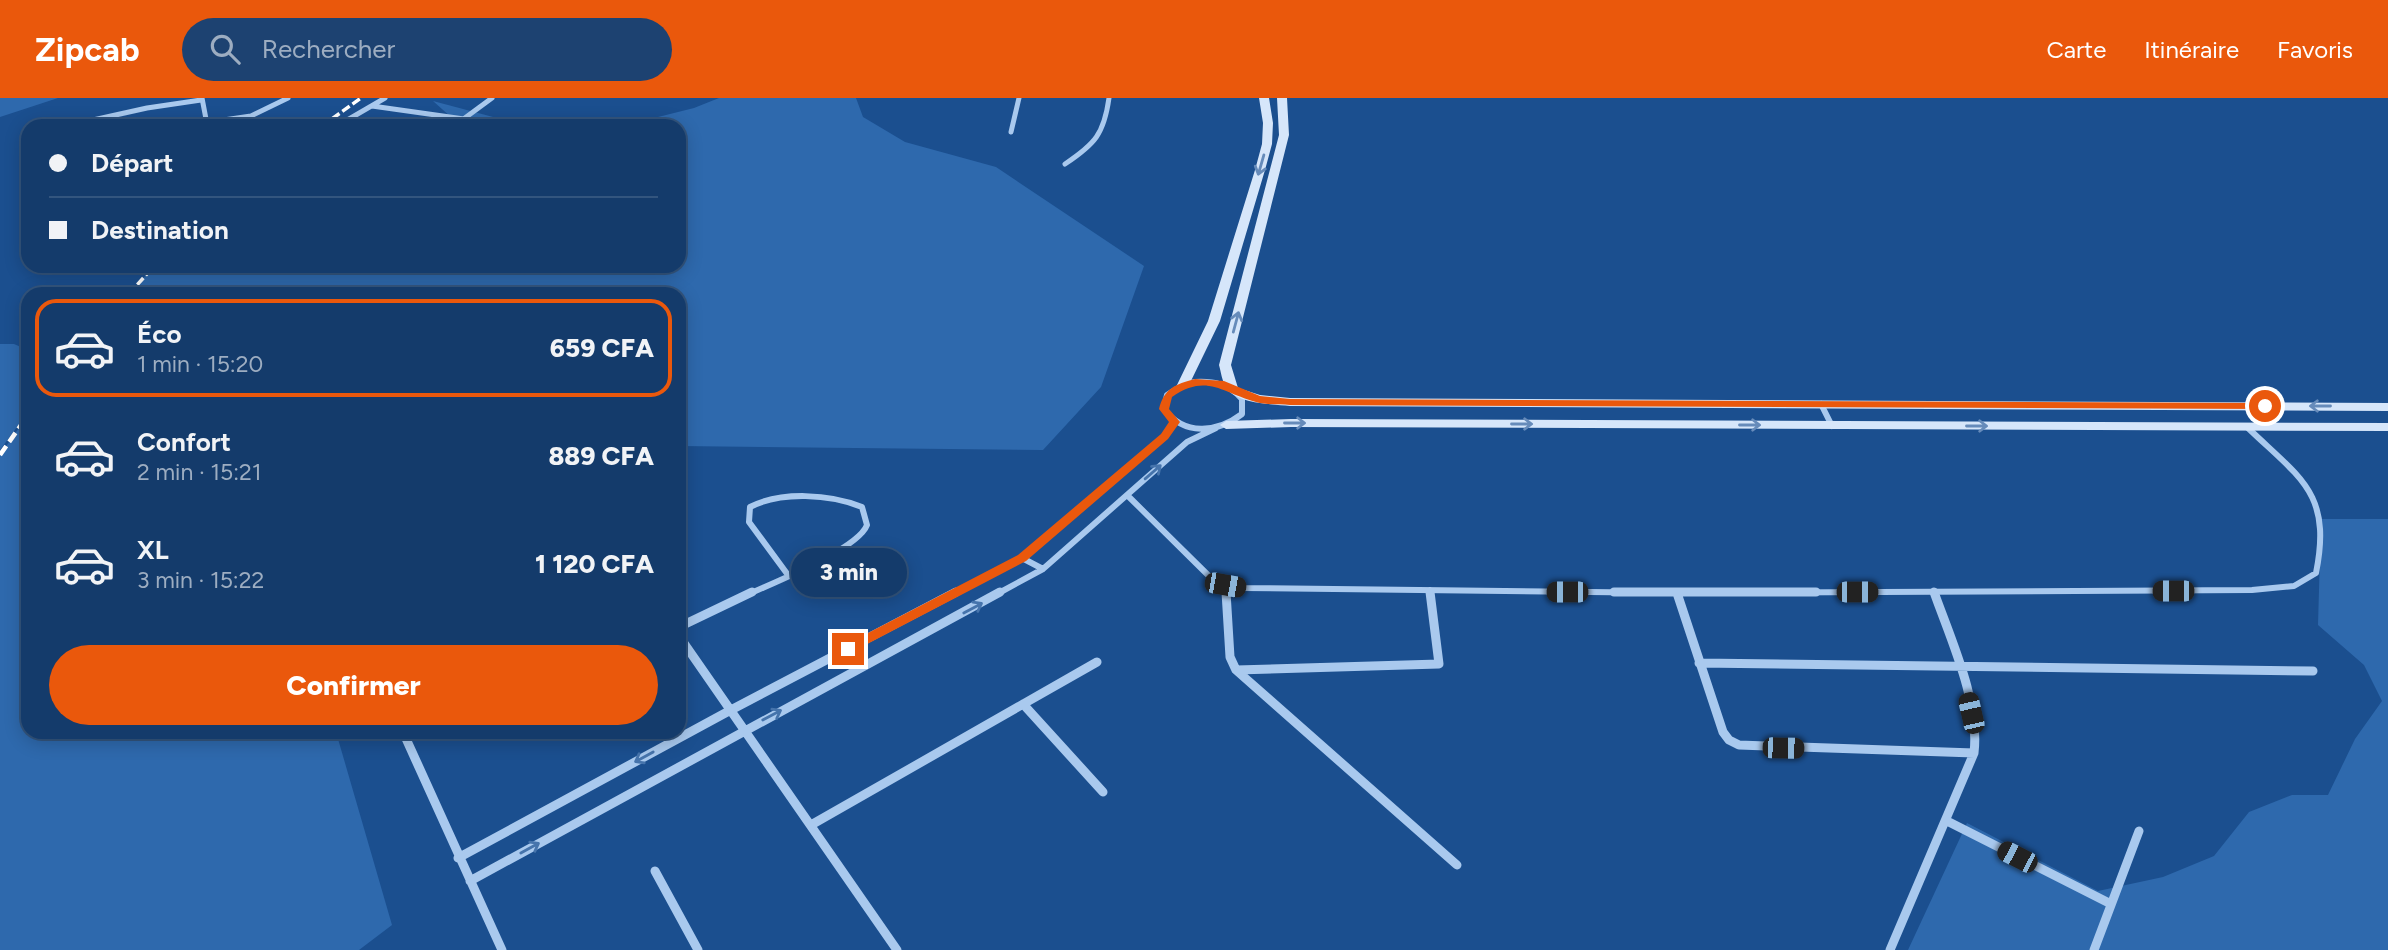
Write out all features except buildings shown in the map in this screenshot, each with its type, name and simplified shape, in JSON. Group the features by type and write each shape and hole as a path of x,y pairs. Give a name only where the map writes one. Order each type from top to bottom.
{"street":[{"path":"232,119 271,109 288,98"},
{"path":"349,119 385,98"},
{"path":"372,106 464,119 492,98"},
{"path":"1011,132 1019,98"},
{"path":"1065,164 1095,141 1106,127 1109,98"},
{"path":"1183,385 1214,321 1260,170 1267,144 1268,123 1264,98"},
{"path":"470,881 1043,569 1186,443 1242,414 1244,406 1234,390 1225,365 1284,135 1282,98"},
{"path":"98,119 201,99 206,119"},
{"path":"2388,407 1290,402 1259,399 1208,382 1183,385 1167,395 1164,402 1167,416 1174,422 1193,429 1291,422 2388,427"},
{"path":"1821,404 1832,426"},
{"path":"686,734 1022,558 1164,436 1174,422"},
{"path":"1127,495 1209,576 1225,585 1243,588 1677,593 2252,590 2294,586 2316,573 2322,551 2320,505 2306,485 2249,428"},
{"path":"686,624 788,575 862,536 868,517 862,507 842,500 769,499 757,501 750,507 749,522 788,575"},
{"path":"1022,558 1043,569"},
{"path":"1225,585 1230,657 1236,670 1457,865"},
{"path":"1236,670 1438,664 1430,590"},
{"path":"1890,950 1974,753 1976,736 1961,666 1934,592"},
{"path":"1677,593 1723,732 1729,740 1739,745 1974,753"},
{"path":"686,646 897,950"},
{"path":"811,825 1097,662"},
{"path":"1699,663 2313,671"},
{"path":"1023,704 1103,792"},
{"path":"406,739 502,950"},
{"path":"458,858 677,739"},
{"path":"1947,821 2111,904"},
{"path":"2094,950 2139,831"},
{"path":"655,871 698,950"}],"shaded area":[{"path":"0,98 58,98 0,117"},
{"path":"719,98 856,98 863,117 905,142 996,167 1144,266 1101,387 1043,450 686,446 686,287 135,287 148,273 686,273 686,119 650,119 694,108"},
{"path":"433,101 500,119 453,119"},
{"path":"0,344 14,344 21,347 21,422 0,450"},
{"path":"21,425 21,739 338,739 392,925 359,950 0,950 0,455"},
{"path":"2321,519 2388,519 2388,950 1908,950 1967,823 2098,891 2163,877 2214,856 2249,812 2292,795 2328,795 2355,739 2382,701 2364,665 2318,625"}],"railway":[{"path":"332,119 361,98"},
{"path":"135,287 148,273"},
{"path":"0,455 21,425"}],"route":[{"path":"848,649 1022,558 1164,436 1174,422 1164,409 1167,395 1174,389 1195,382 1221,384 1259,399 1290,402 2265,406"}]}
